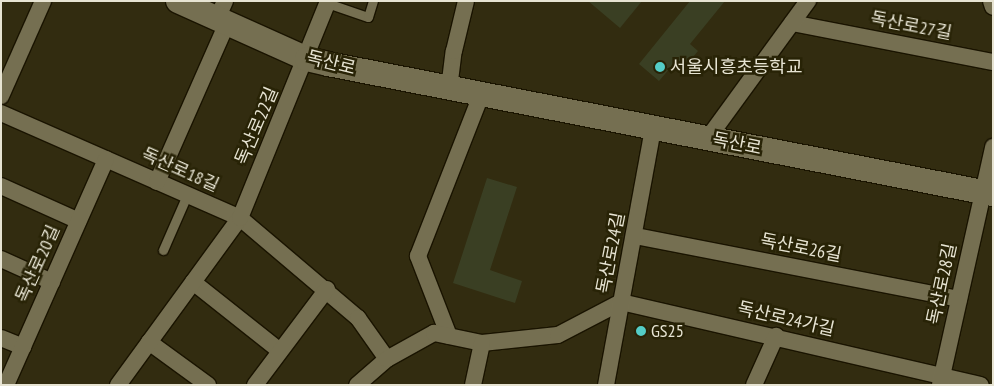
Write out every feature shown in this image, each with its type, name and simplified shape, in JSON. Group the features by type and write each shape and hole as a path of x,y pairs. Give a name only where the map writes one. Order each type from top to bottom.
{"main road":[{"name":"독산로","path":"178,1 223,14 307,59 449,89 988,193"}],"street":[{"path":"1,96 43,1"},
{"path":"449,89 454,51 466,1"},
{"path":"708,138 808,1"},
{"path":"991,1 993,7"},
{"name":"독산로22길","path":"118,385 240,218 307,59 328,2"},
{"path":"157,182 223,14"},
{"name":"독산로27길","path":"792,24 993,62"},
{"path":"449,336 418,256 481,95"},
{"name":"독산로18길","path":"1,113 240,218 327,289 358,318 387,359"},
{"name":"독산로24길","path":"606,385 635,236 653,128"},
{"name":"독산로28길","path":"941,381 959,299 988,193 993,146"},
{"name":"독산로20길","path":"6,385 106,159"},
{"path":"1,186 79,221"},
{"name":"독산로26길","path":"635,236 959,299"},
{"path":"1,259 52,282"},
{"path":"193,282 280,351"},
{"path":"255,385 327,289"},
{"path":"357,385 387,359 434,332 482,343 558,335 621,302"},
{"name":"독산로24가길","path":"621,302 776,336 941,381 982,385"},
{"path":"754,385 776,336"},
{"path":"1,338 23,347"},
{"path":"149,342 208,385"},
{"path":"473,385 482,343"}],"lane":[{"path":"328,2 368,17 373,1"},
{"path":"163,250 187,195"}],"building":[{"path":"588,1 642,1 620,28"},
{"path":"690,1 725,1 690,44 698,51 685,67 677,60 659,81 639,64"},
{"path":"487,178 517,187 490,270 522,281 515,303 453,283"}],"place":[{"name":"서울시흥초등학교","path":"660,67"},
{"name":"GS25","path":"641,331"}]}
